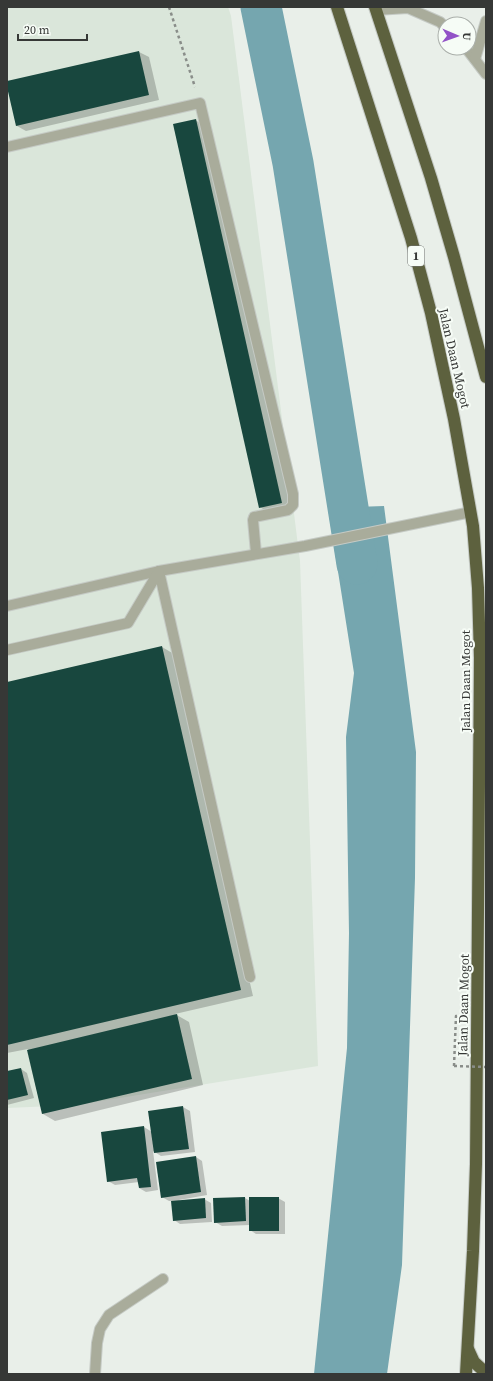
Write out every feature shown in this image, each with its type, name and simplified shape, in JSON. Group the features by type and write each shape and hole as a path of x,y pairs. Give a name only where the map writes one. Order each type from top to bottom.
{"highway":[{"name":"Jalan Daan Mogot","path":"337,7 411,238 425,291 454,420 471,512 478,588 480,658 476,1164 466,1374"},
{"name":"Jalan Daan Mogot","path":"375,8 431,178 486,377"},
{"path":"468,1350 474,1362 486,1373"}],"street":[{"path":"375,8 408,8 437,21"},
{"path":"475,59 486,21"},
{"path":"473,56 486,74"},
{"path":"7,147 200,103 293,494 292,505 288,510 254,517 256,553"},
{"path":"7,606 159,571 318,543 471,512"},
{"path":"7,650 128,623 159,571"},
{"path":"159,571 250,977"},
{"path":"95,1374 97,1343 100,1329 109,1315 163,1279"}],"path":[{"path":"169,7 200,103"},
{"path":"456,1016 454,1066 486,1067"}],"shaded area":[{"path":"7,7 228,7 231,16 300,561 318,1066 76,1105 7,1108"}],"water":[{"path":"384,506 416,752 415,878 402,1265 387,1374 314,1374 347,1048 349,933 346,737 354,673 328,508"}],"building":[{"path":"139,51 149,95 16,126 7,81"},
{"path":"196,119 282,503 259,508 173,124"},
{"path":"162,646 241,990 7,1045 7,682"},
{"path":"177,1014 192,1079 42,1114 27,1050"},
{"path":"21,1068 28,1095 7,1100 7,1071"},
{"path":"183,1106 189,1149 154,1153 148,1111"},
{"path":"144,1126 151,1187 139,1188 137,1178 107,1182 101,1132"},
{"path":"196,1156 201,1192 161,1198 156,1162"},
{"path":"245,1197 246,1221 214,1223 213,1198"},
{"path":"249,1197 279,1197 279,1231 249,1231"},
{"path":"205,1198 206,1218 173,1221 171,1201"}],"waterway":[{"path":"261,7 293,163 357,564"}]}
